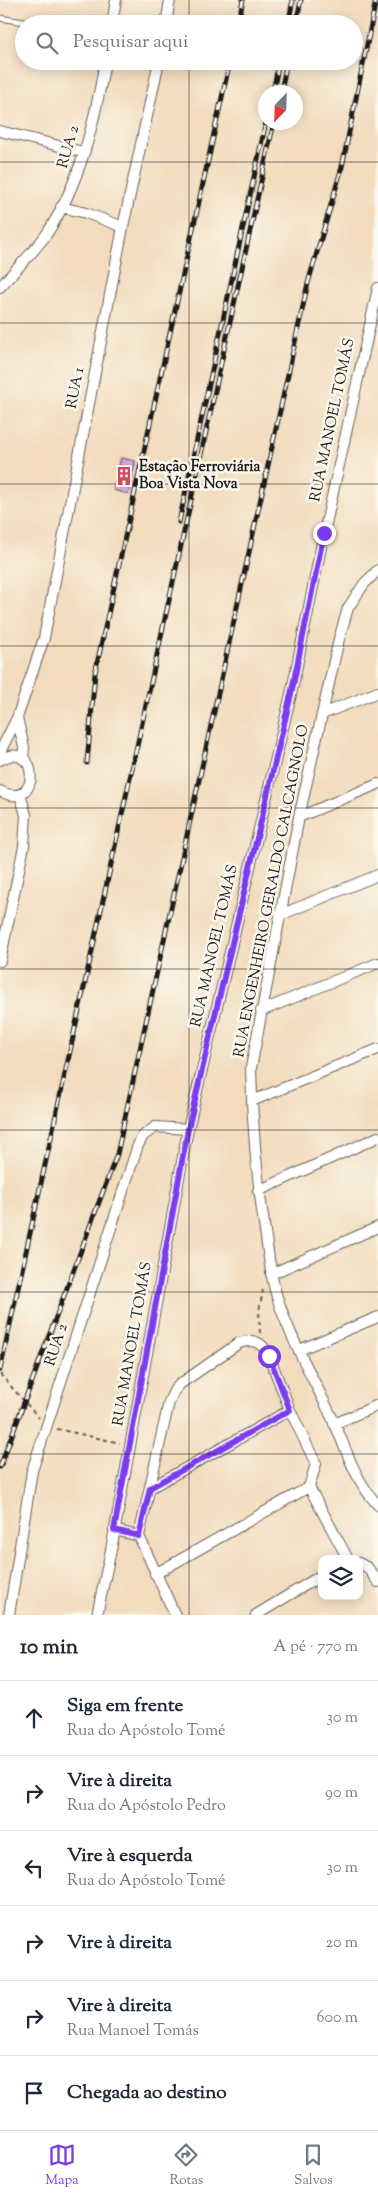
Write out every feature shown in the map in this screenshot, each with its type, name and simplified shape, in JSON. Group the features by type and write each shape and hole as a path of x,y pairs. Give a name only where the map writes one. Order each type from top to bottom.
{"street":[{"path":"113,15 116,0"},
{"path":"168,15 170,0"},
{"name":"RUA 2","path":"0,287 46,235 76,177 98,100 103,70"},
{"name":"RUA 1","path":"0,752 17,718 44,638 123,228 157,70"},
{"path":"0,131 83,152"},
{"path":"60,207 86,213 123,228"},
{"name":"RUA MANOEL TOMÁS","path":"97,1615 188,1129 292,690 324,533 378,288"},
{"name":"RUA ENGENHEIRO GERALDO CALCAGNOLO","path":"376,1500 359,1481 350,1464 276,1295 258,1191 252,1101 252,1068 261,1011 299,817 348,608 364,584 378,570"},
{"path":"322,714 378,692"},
{"path":"17,718 24,748 23,759"},
{"path":"0,760 6,756 15,756 23,759 30,767 32,777 28,787 20,794 13,795 0,791"},
{"path":"299,817 378,784"},
{"path":"0,961 24,846 26,815 20,794"},
{"path":"280,915 378,875"},
{"path":"261,1011 378,963"},
{"path":"252,1101 378,1049"},
{"name":"RUA 2","path":"10,1615 32,1471 138,1145 143,1136 154,1127 188,1129"},
{"path":"258,1191 378,1137"},
{"path":"272,1274 378,1227"},
{"path":"299,1350 378,1317"},
{"path":"155,1574 309,1488 316,1464 290,1410 266,1349 259,1342 250,1340 239,1343 180,1384 169,1402 139,1536 155,1574 174,1615"},
{"path":"334,1424 378,1405"},
{"path":"150,1488 290,1410"},
{"path":"309,1488 346,1555"},
{"path":"114,1530 139,1536"},
{"path":"363,1565 368,1568 378,1582"},
{"path":"256,1615 318,1577"}],"lane":[{"path":"0,18 15,20"}],"path":[{"path":"259,1342 262,1298 265,1285 272,1274"}],"building":[{"name":"Estação Ferroviária Boa Vista Nova","path":"121,458 135,461 128,494 113,490"}],"railway":[{"path":"240,15 243,0"},
{"path":"290,15 293,0"},
{"path":"298,15 301,0"},
{"path":"363,64 376,0"},
{"path":"87,763 95,673 228,70"},
{"path":"274,85 277,70"},
{"path":"282,85 285,70"},
{"path":"0,1467 117,1154 308,283 342,167 362,70"},
{"path":"179,522 264,130"},
{"path":"0,1370 272,130"}],"place":[{"name":"Estação Ferroviária Boa Vista Nova","path":"124,476"}],"route":[{"path":"269,1356 290,1410 150,1488 139,1536 114,1530 188,1129 292,690 324,533"}]}
